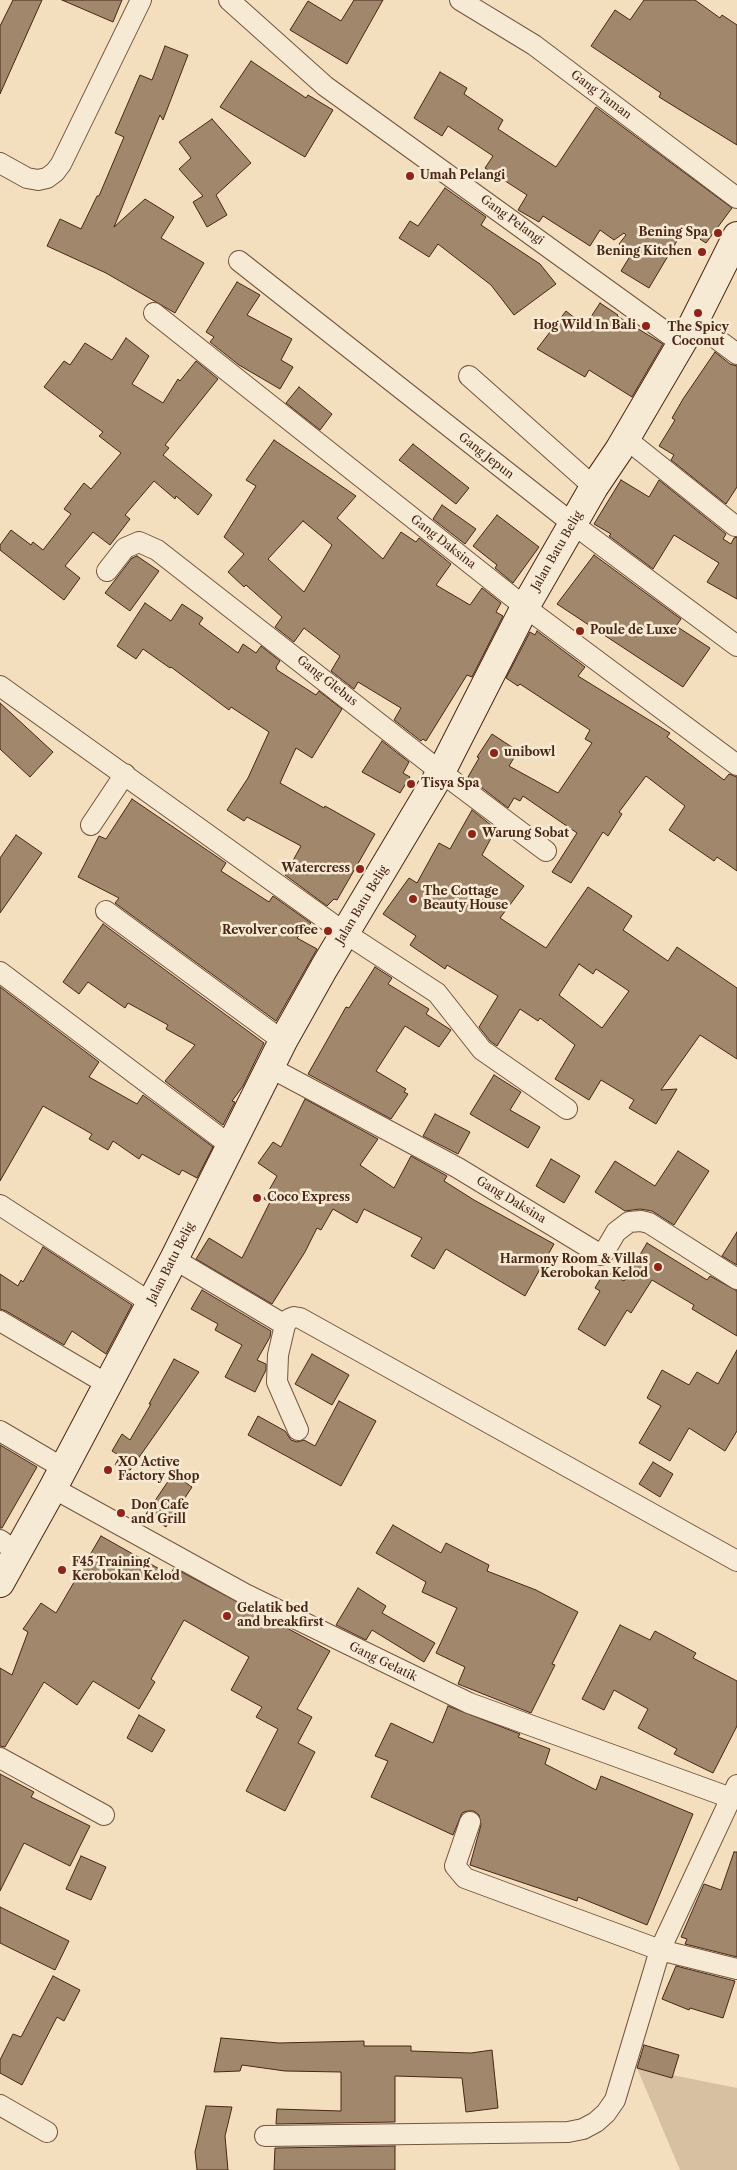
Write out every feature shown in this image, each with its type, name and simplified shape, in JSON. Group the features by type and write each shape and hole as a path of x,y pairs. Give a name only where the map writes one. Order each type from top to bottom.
{"street":[{"path":"0,163 27,178 38,180 47,178 55,172 61,164 142,0"},
{"name":"Gang Pelangi","path":"229,0 325,86 688,332"},
{"name":"Gang Taman","path":"460,0 534,45 737,198"},
{"name":"Jalan Batu Belig","path":"0,1582 9,1546 58,1478 174,1259 283,1041 441,772 525,607 594,487 688,332 737,236"},
{"name":"Gang Jepun","path":"239,261 573,524 737,646"},
{"name":"Gang Daksina","path":"154,313 525,607 737,765"},
{"path":"688,332 737,354"},
{"path":"469,376 594,487"},
{"path":"625,438 734,526"},
{"name":"Gang Glebus","path":"107,571 125,548 139,542 157,550 546,852"},
{"path":"0,686 345,933 437,993 482,1050 567,1110"},
{"path":"91,825 125,774"},
{"path":"106,911 283,1041"},
{"path":"0,972 231,1146"},
{"name":"Gang Daksina","path":"271,1068 458,1168 601,1255 616,1232 629,1222 641,1221 649,1223 737,1280"},
{"path":"0,1205 150,1303"},
{"path":"174,1259 285,1325"},
{"path":"298,1430 277,1382 278,1355 285,1325 289,1319 294,1317 300,1318 737,1561"},
{"path":"0,1321 107,1384"},
{"name":"Gang Gelatik","path":"0,1431 58,1478 245,1594 469,1703 734,1792"},
{"path":"0,1758 104,1815"},
{"path":"265,2136 568,2132 583,2129 596,2122 606,2114 614,2100 660,1950 734,1792"},
{"path":"470,1822 455,1866 465,1878 660,1950 737,1969"},
{"path":"0,2105 47,2132"}],"shaded area":[{"path":"637,2068 737,2088 737,2170 680,2170"}],"building":[{"path":"13,0 42,0 0,94 0,26"},
{"path":"62,0 122,0 113,22"},
{"path":"354,0 383,0 347,64 290,30 308,1 341,21"},
{"path":"644,0 695,0 720,18 722,15 737,25 737,145 659,97 661,93 591,46 615,10 630,20"},
{"path":"165,46 188,55 163,120 160,115 114,227 145,199 174,217 161,238 204,263 175,313 106,273 47,246 60,219 81,229 97,196 99,196 124,137 115,133 140,75 152,80"},
{"path":"251,61 306,98 308,95 333,110 305,157 220,107"},
{"path":"440,72 467,88 464,94 503,120 498,129 556,167 596,107 732,208 706,243 684,229 649,288 621,271 632,253 619,244 626,235 624,233 614,240 600,230 590,246 543,216 539,222 518,210 527,195 485,168 493,156 448,126 442,136 414,118"},
{"path":"212,119 251,163 216,195 227,215 207,227 193,202 203,196 179,169 191,158 179,142"},
{"path":"445,188 486,217 481,225 540,264 556,284 514,315 491,285 438,244 429,257 399,238 410,221 418,226"},
{"path":"237,282 260,295 247,315 292,339 281,360 293,367 280,389 239,365 210,342 214,337 206,332"},
{"path":"600,303 617,316 663,344 632,397 589,370 585,377 537,349 566,311 585,326"},
{"path":"126,338 149,356 132,384 163,403 178,379 180,381 196,361 218,379 165,445 169,448 163,455 212,495 198,515 176,496 175,499 154,481 125,515 130,519 110,545 93,532 65,566 80,578 64,600 0,550 0,545 11,530 31,545 33,542 43,550 71,514 64,509 84,483 91,489 121,453 99,436 103,432 44,387 64,361 70,365 85,343 112,360"},
{"path":"715,352 730,364 737,366 737,487 726,504 671,460 674,455 659,446 675,420 672,418 683,399"},
{"path":"299,387 332,414 320,430 286,403"},
{"path":"274,440 356,496 337,518 383,559 401,532 416,542 419,538 451,564 436,585 470,605 482,588 501,603 496,612 503,616 472,677 467,675 426,741 423,739 421,741 394,720 401,708 358,682 354,689 331,671 340,656 304,628 294,642 275,627 282,617 246,585 244,587 228,572 244,554 224,537 256,486 246,480","holes":["303,521 332,545 304,592 268,559"]},
{"path":"413,444 469,488 456,504 399,460"},
{"path":"621,480 649,497 659,480 726,534 723,539 731,544 734,538 737,537 737,599 707,582 719,563 674,535 653,569 609,536 611,534 594,524"},
{"path":"442,505 476,529 465,544 433,519"},
{"path":"497,515 539,547 513,583 495,568 497,565 473,546"},
{"path":"594,555 681,619 676,626 710,648 683,687 557,604"},
{"path":"137,556 159,571 130,611 105,593 132,558"},
{"path":"145,603 171,621 182,604 203,618 199,624 238,653 243,644 256,653 261,646 280,661 276,667 277,670 316,695 319,691 342,709 312,758 296,748 280,783 375,834 337,900 334,899 327,906 285,875 301,846 247,817 244,821 227,810 248,778 269,732 231,707 229,710 171,667 143,649 136,659 117,646"},
{"path":"537,631 585,667 578,676 670,733 667,737 724,780 729,774 737,777 737,871 717,857 714,861 669,830 685,806 646,776 619,812 622,814 608,836 603,832 571,883 552,872 577,833 523,796 520,801 514,798 508,808 468,777 479,758 477,757 492,734 518,751 509,766 558,793 592,743 585,739 590,730 520,684 518,686 506,678 530,632 535,635"},
{"path":"0,703 53,752 30,777 0,749"},
{"path":"382,741 409,762 403,773 410,777 400,793 362,772"},
{"path":"132,799 226,863 221,871 269,902 273,896 311,923 297,938 317,949 276,1021 115,903 119,898 78,877 99,836 106,839"},
{"path":"472,810 496,829 482,855 524,886 500,918 546,948 588,887 632,916 623,930 668,961 677,947 737,988 737,1059 700,1035 661,1090 677,1089 656,1124 629,1108 634,1100 601,1080 589,1100 555,1079 575,1045 540,1018 538,1021 520,1009 497,1046 490,1041 479,1027 498,996 447,965 445,969 410,945 416,936 383,914 409,878 417,883 439,843 450,849","holes":["579,964 593,974 596,969 629,991 602,1028 559,995"]},
{"path":"16,835 42,853 0,913 0,858"},
{"path":"103,924 264,1043 243,1086 232,1101 235,1102 223,1125 165,1081 195,1045 166,1029 168,1025 128,1003 125,1008 88,982 79,994 63,982"},
{"path":"375,967 392,978 388,984 429,1009 426,1014 451,1030 439,1047 405,1026 376,1071 406,1089 404,1092 408,1094 391,1119 308,1074 346,1007 349,1008"},
{"path":"0,987 99,1062 89,1077 137,1104 143,1095 213,1147 197,1178 182,1170 179,1175 142,1154 139,1159 113,1141 108,1150 89,1139 92,1134 43,1106 0,1181"},
{"path":"494,1075 521,1092 510,1110 540,1127 528,1148 470,1114"},
{"path":"305,1099 378,1139 360,1165 394,1188 411,1156 447,1176 444,1181 474,1200 554,1244 525,1296 446,1249 434,1269 411,1256 422,1238 364,1209 357,1223 333,1209 321,1230 317,1228 305,1252 272,1304 196,1259 209,1238 242,1258 270,1202 264,1199 277,1176 258,1163 273,1142 281,1147"},
{"path":"435,1114 470,1132 458,1154 423,1136"},
{"path":"678,1151 709,1171 674,1225 652,1211 640,1209 625,1211 595,1192 615,1161 655,1186"},
{"path":"551,1159 580,1176 564,1203 536,1186"},
{"path":"737,1232 737,1265 722,1256"},
{"path":"647,1243 707,1280 710,1276 737,1291 737,1336 692,1309 694,1305 652,1280 631,1313 627,1310 605,1346 578,1329 600,1291 595,1288 605,1271 624,1281"},
{"path":"43,1247 132,1305 106,1354 72,1331 64,1345 0,1309 0,1274 18,1286 21,1280 23,1282"},
{"path":"202,1290 271,1331 270,1337 257,1360 266,1364 266,1370 255,1392 225,1377 242,1345 215,1330 218,1324 191,1309"},
{"path":"737,1350 737,1431 725,1451 689,1428 670,1461 639,1443 661,1406 647,1398 662,1370 689,1385 697,1372 718,1384"},
{"path":"312,1354 349,1375 332,1405 295,1384"},
{"path":"174,1359 199,1372 128,1473 115,1465 120,1456 112,1451 122,1434 130,1440"},
{"path":"339,1401 376,1421 341,1486 248,1435 258,1416 285,1431 291,1440 297,1442 304,1440 315,1446"},
{"path":"0,1445 37,1467 2,1528 0,1528"},
{"path":"653,1462 673,1474 660,1497 639,1484"},
{"path":"173,1474 192,1487 166,1527 146,1514"},
{"path":"393,1525 441,1553 446,1543 489,1565 487,1571 536,1590 578,1612 552,1664 555,1665 531,1713 458,1684 465,1667 436,1653 457,1608 422,1592 426,1582 376,1553"},
{"path":"101,1536 170,1575 174,1568 330,1651 297,1709 312,1717 298,1743 315,1752 285,1811 246,1791 278,1729 256,1717 262,1707 231,1690 249,1657 184,1620 151,1679 155,1682 139,1709 93,1681 77,1705 44,1682 5,1747 0,1746 0,1668 12,1675 28,1632 23,1629 41,1603 56,1613"},
{"path":"358,1588 386,1606 382,1613 435,1643 424,1662 372,1630 366,1640 336,1625"},
{"path":"620,1625 650,1640 655,1631 696,1653 693,1658 737,1681 737,1726 713,1773 674,1754 677,1749 638,1728 648,1709 614,1690 604,1710 582,1699"},
{"path":"448,1706 520,1734 518,1737 550,1749 545,1764 596,1790 601,1776 693,1814 647,1925 578,1897 577,1901 470,1865 481,1825 479,1815 474,1811 462,1813 453,1835 371,1797 388,1761 375,1756 391,1723 433,1743"},
{"path":"139,1715 165,1730 152,1752 127,1738"},
{"path":"0,1774 34,1792 31,1797 90,1826 70,1866 24,1843 0,1891"},
{"path":"734,1852 737,1852 737,1957 685,1944 687,1939 681,1937 704,1884 721,1890"},
{"path":"81,1856 106,1867 91,1900 66,1889"},
{"path":"0,1907 69,1941 55,1970 0,1943"},
{"path":"676,1966 735,1981 723,2018 690,2008 689,2010 662,1999"},
{"path":"53,1976 80,1990 64,2021 57,2017 22,2085 0,2073 0,2060 13,2034 21,2037"},
{"path":"221,2038 279,2043 364,2041 364,2046 411,2046 411,2051 471,2053 492,2050 498,2108 466,2112 462,2078 395,2076 395,2122 276,2124 277,2109 341,2111 341,2072 285,2071 242,2065 240,2071 214,2072"},
{"path":"644,2045 679,2055 672,2078 637,2068"},
{"path":"206,2106 232,2107 225,2136 228,2170 197,2170 195,2152"},
{"path":"395,2146 395,2170 274,2170 275,2148"}],"place":[{"name":"Umah Pelangi","path":"410,176"},
{"name":"Bening Spa","path":"718,233"},
{"name":"Bening Kitchen","path":"702,252"},
{"name":"The Spicy Coconut","path":"698,313"},
{"name":"Hog Wild In Bali","path":"646,326"},
{"name":"Poule de Luxe","path":"580,631"},
{"name":"unibowl","path":"494,753"},
{"name":"Tisya Spa","path":"411,784"},
{"name":"Warung Sobat","path":"472,834"},
{"name":"Watercress","path":"360,869"},
{"name":"The Cottage Beauty House","path":"413,899"},
{"name":"Revolver coffee","path":"328,931"},
{"name":"Coco Express","path":"257,1198"},
{"name":"Harmony Room & Villas Kerobokan Kelod","path":"658,1267"},
{"name":"XO Active Factory Shop","path":"108,1470"},
{"name":"Don Cafe and Grill","path":"121,1513"},
{"name":"F45 Training Kerobokan Kelod","path":"62,1570"},
{"name":"Gelatik bed and breakfirst","path":"227,1616"}]}
